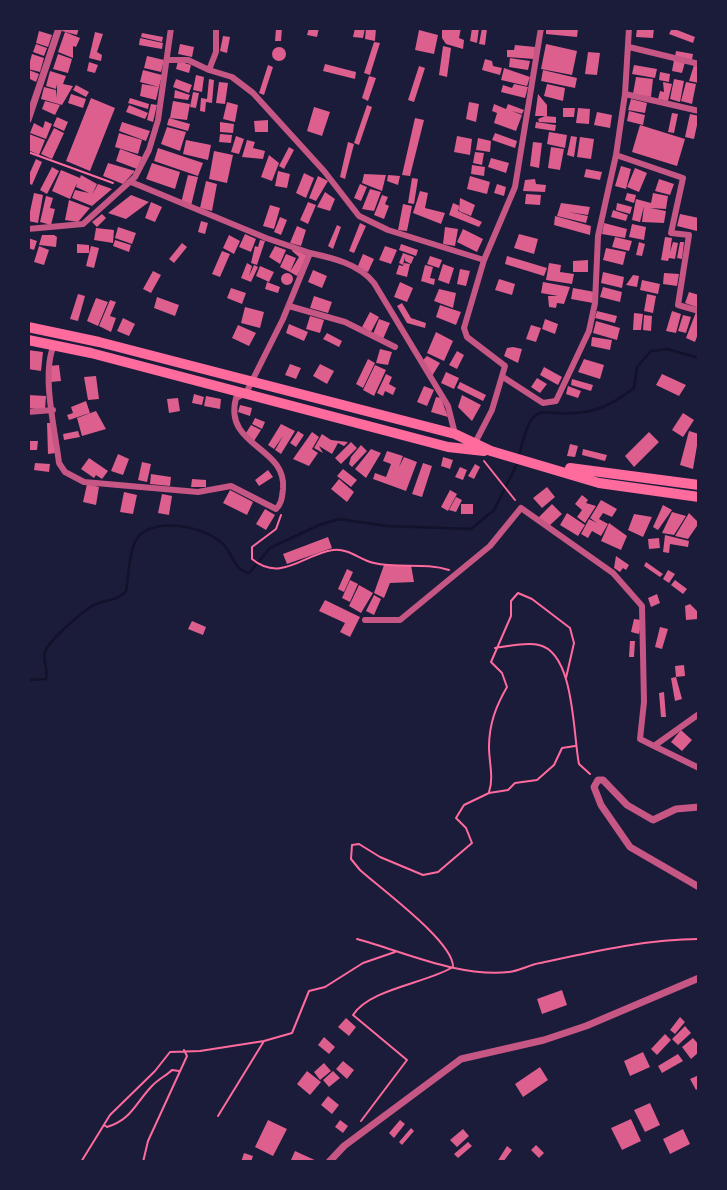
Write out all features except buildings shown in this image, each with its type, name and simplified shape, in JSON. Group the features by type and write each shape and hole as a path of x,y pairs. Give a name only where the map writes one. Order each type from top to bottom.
{"highway":[{"path":"28,327 455,434 491,451"},
{"path":"28,340 246,393 448,447 491,451 599,483 699,497"},
{"path":"552,467 699,485"}],"street":[{"path":"28,120 60,28"},
{"path":"28,229 83,224 131,182 149,150 158,120 171,28"},
{"path":"209,70 216,52 216,28"},
{"path":"475,443 503,377 505,366 464,333 484,260 515,187 541,28"},
{"path":"503,377 543,403 550,403 556,401 575,366 593,316 598,236 616,155 625,94 629,28"},
{"path":"629,47 699,64"},
{"path":"167,60 188,60 232,77 253,93 324,171 359,216 388,230 484,260"},
{"path":"625,94 699,111"},
{"path":"616,155 683,178 671,233 689,235 678,305 699,311"},
{"path":"131,182 266,239 354,267 369,277 448,406 455,434"},
{"path":"54,345 47,360 59,463 65,472 84,482 198,492 232,486 265,505 279,507 284,479 280,468 233,421 236,398 246,393 289,306 310,253"},
{"path":"289,306 345,323 395,347"},
{"path":"28,412 53,411"},
{"path":"365,620 400,620 490,546 521,508 613,573 642,606 644,702 640,739 699,768"},
{"path":"654,746 699,714"},
{"path":"699,807 676,809 653,820 627,805 604,780 598,780 594,787 601,805 630,847 699,887"},
{"path":"329,1162 344,1146 461,1059 544,1040 586,1026 699,978"}],"path":[{"path":"28,152 124,188"},
{"path":"492,470 514,499"},
{"path":"279,507 279,526 252,547 255,561 264,566 284,568 333,550 349,552 375,564 419,564 457,573"},
{"path":"489,793 492,783 489,745 492,715 507,687 502,673 491,662 494,648 511,616 511,601 518,593 570,628 575,643 566,678"},
{"path":"494,648 539,645 552,652 569,688 579,764 598,780"},
{"path":"453,967 450,952 441,939 360,870 351,859 352,845 359,844 380,857 423,875 438,872 472,842 456,818 464,804 489,793 508,790 515,783 537,779 554,765 562,748 575,746"},
{"path":"357,939 453,967 511,972 538,963 668,939 699,939"},
{"path":"81,1162 110,1115 155,1071 170,1052 200,1051 264,1041 292,1032 309,991 325,987 363,962 395,952"},
{"path":"357,1127 407,1060 353,1015 357,1008 377,996 432,978 453,967"},
{"path":"218,1116 264,1041"},
{"path":"143,1162 148,1141 187,1056 184,1050"},
{"path":"104,1125 107,1128 121,1123 133,1113 141,1099 164,1074 172,1070 180,1072"},
{"path":"155,1071 164,1074"}],"waterway":[{"path":"519,455 529,423 535,416 548,412 585,412 611,403 634,388 637,367 651,351 667,349 699,358"},
{"path":"28,680 46,679 45,652 65,627 92,606 119,597 126,591 135,542 142,533 152,528 192,528 216,538 240,569 249,573 270,548 319,525 339,519 387,526 471,529 494,510 518,462"}]}
